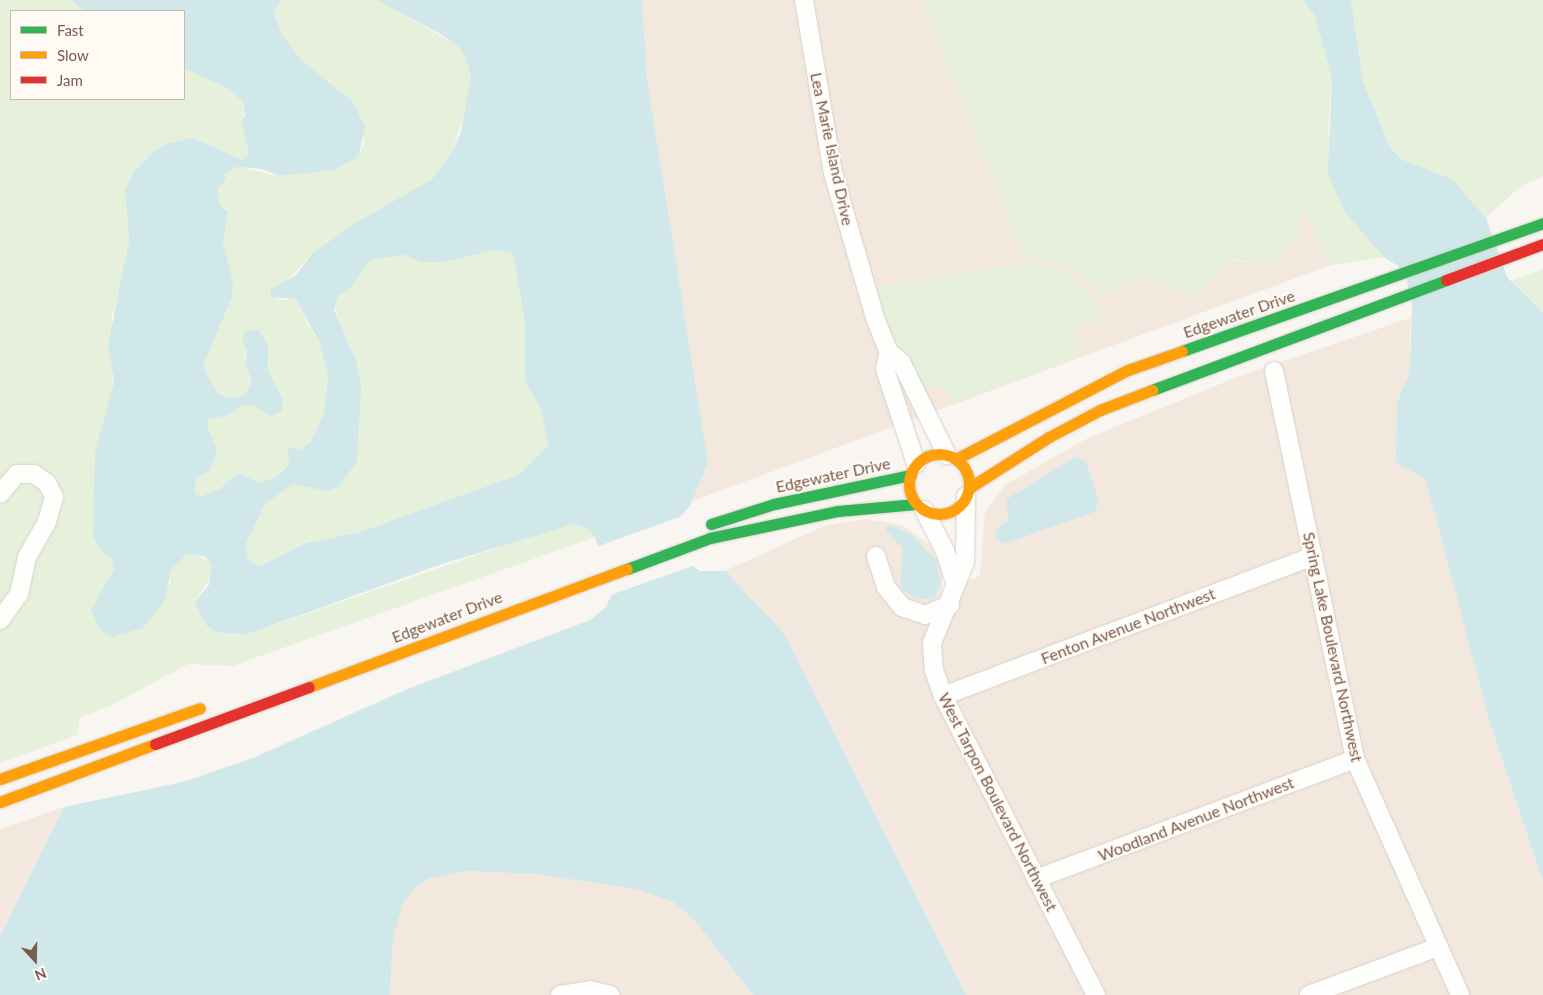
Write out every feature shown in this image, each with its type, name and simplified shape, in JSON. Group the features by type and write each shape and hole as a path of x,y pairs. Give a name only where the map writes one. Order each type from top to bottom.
{"street":[{"name":"Lea Marie Island Drive","path":"804,0 833,173 873,311 889,352 901,362 951,457"},
{"name":"Edgewater Drive","path":"951,457 1128,370 1543,223"},
{"path":"920,507 948,513 968,492 1049,437 1100,410 1543,244"},
{"name":"Lea Marie Island Drive","path":"889,352 886,369 913,470"},
{"name":"Spring Lake Boulevard Northwest","path":"1274,371 1355,759 1460,995"},
{"path":"956,584 945,551 909,489 913,470 930,456 951,457 966,472 968,492"},
{"name":"Edgewater Drive","path":"703,526 774,504 913,470"},
{"path":"0,494 17,474 34,474 47,483 54,497 47,522 27,557 19,594 2,614"},
{"name":"West Tarpon Boulevard Northwest","path":"968,492 965,562 950,605 932,643 934,670 943,696 1096,995"},
{"name":"Edgewater Drive","path":"0,802 581,584 710,538 838,511 920,507"},
{"path":"876,556 886,587 902,608 926,615 950,605"},
{"name":"Fenton Avenue Northwest","path":"943,696 1313,556"},
{"path":"0,779 211,705"},
{"name":"Woodland Avenue Northwest","path":"1036,879 1355,759"},
{"path":"1309,995 1438,946"},
{"path":"560,995 590,990 610,995"}],"shaded area":[{"path":"642,0 923,0 1022,251 1074,269 1105,294 1145,278 1192,298 1215,280 1225,260 1246,262 1301,205 1331,265 692,501 708,463 647,79"},
{"path":"1410,318 1410,371 1397,403 1426,480 1488,716 1543,881 1543,995 966,995 784,633 725,571 824,526 866,519 902,525 930,545 942,569 942,591 980,576 985,511 1005,485 1084,440 1237,377"},
{"path":"64,807 0,936 0,829"},
{"path":"466,871 536,874 635,889 670,901 692,917 753,995 390,995 393,938 403,903 416,887 428,879"}],"green space":[{"path":"0,0 72,0 83,10 10,10 10,100 185,100 185,68 229,89 243,102 244,135 249,155 244,160 193,138 154,151 135,170 125,189 129,241 125,277 112,315 114,569 100,598 170,584 171,570 179,561 187,554 197,554 212,565 212,574 195,602 233,635 245,635 555,528 575,524 587,528 595,537 232,666 188,664 112,705 80,717 77,735 0,763"},
{"path":"282,0 376,0 394,9 458,46 466,58 471,78 469,100 451,154 432,179 352,225 314,252 284,284 277,300 296,299 303,307 306,321 320,343 328,375 324,413 310,443 275,478 259,483 242,474 234,476 221,489 202,496 195,494 196,477 210,471 217,449 208,428 208,420 228,415 242,405 253,405 274,384 268,370 269,359 246,344 245,362 252,381 244,396 227,398 218,393 206,373 204,364 232,297 233,282 223,242 226,208 219,203 218,188 224,182 224,174 237,167 279,176 335,170 359,156 365,140 352,101 301,60 281,33 274,12"},
{"path":"923,0 1303,0 1315,16 1332,78 1328,132 1365,234 1384,257 1331,265 1302,206 1299,233 1274,262 1225,260 1215,280 1192,298 1145,278 1105,294 1074,269 1022,251"},
{"path":"1351,0 1543,0 1543,177 1522,185 1486,218 1452,179 1401,159 1391,149 1363,82"},
{"path":"495,250 513,254 525,324 525,382 540,408 550,445 518,475 360,532 306,543 260,566 253,564 247,557 246,544 265,504 293,484 326,491 342,330 333,303 338,296 350,289 369,262 376,259 404,255 421,262 444,262"},
{"path":"1035,262 1059,267 1080,283 1104,314 1099,321 1073,330 1081,356 953,403 947,392 937,386 919,389 866,288"},
{"path":"1543,269 1543,312 1512,281"}],"water":[{"path":"72,0 282,0 274,12 281,33 301,60 352,101 365,126 359,156 335,170 279,176 262,169 237,167 225,174 226,180 218,188 219,203 228,212 223,242 233,282 232,297 204,364 206,373 218,393 227,398 244,396 252,381 245,362 247,351 242,337 246,331 259,330 268,345 268,370 282,398 282,410 271,416 253,405 242,405 228,415 208,420 208,428 217,449 210,471 196,478 195,494 202,496 220,489 234,476 242,474 259,483 275,478 289,464 288,448 300,450 310,443 324,413 328,375 320,343 296,299 270,297 271,289 295,276 314,252 352,225 432,179 451,154 461,132 471,78 466,58 458,46 439,33 376,0 642,0 647,79 708,463 690,506 677,520 678,537 691,565 700,571 725,571 784,633 966,995 753,995 692,917 671,901 635,889 536,874 466,871 428,879 416,887 403,903 393,938 390,995 0,995 0,936 64,807 183,782 253,758 405,690 590,620 606,607 612,594 595,537 587,528 574,524 442,564 245,635 216,632 206,625 195,602 209,585 212,565 204,556 187,554 171,570 165,600 143,628 112,637 101,631 91,610 114,569 112,559 101,551 93,536 95,453 114,381 108,345 129,241 125,189 135,170 154,151 169,143 193,138 243,160 249,155 241,121 245,116 243,102 229,89 185,68 185,10 83,10","holes":["495,250 513,254 525,324 525,382 540,408 549,445 518,475 360,532 306,543 260,566 253,564 247,557 246,544 265,504 293,484 326,491 339,487 357,461 361,386 356,361 334,310 338,296 350,289 369,262 376,259 404,255 421,262 444,262"]},
{"path":"1303,0 1351,0 1363,82 1391,149 1401,159 1452,179 1486,218 1507,277 1543,312 1543,881 1488,716 1426,480 1396,462 1397,403 1410,371 1412,302 1404,270 1384,257 1344,211 1328,174 1332,78 1315,16"},
{"path":"1077,456 1086,462 1099,502 1094,512 1003,544 995,538 996,530 1008,520 1007,499"},
{"path":"888,524 912,535 936,560 941,582 934,599 916,599 903,590 900,581 903,549 886,530"}],"pier":[{"path":"682,516 680,536 695,565 608,596 596,547"}],"traffic: fast":[{"path":"1182,351 1543,223"},
{"path":"1152,390 1446,280"},
{"path":"711,524 774,504 911,475"},
{"path":"627,569 710,538 838,511 916,504"}],"traffic: slow":[{"path":"956,459 1128,370 1182,351"},
{"path":"969,488 1049,437 1100,410 1152,390"},
{"path":"939,454 956,459 964,467 969,484 964,501 956,509 939,514 922,509 914,501 909,484 914,467 922,459 939,454"},
{"path":"309,687 627,569"},
{"path":"0,779 200,708"},
{"path":"0,802 155,744"}],"traffic: jam":[{"path":"1446,280 1543,244"},
{"path":"155,744 309,687"}]}
